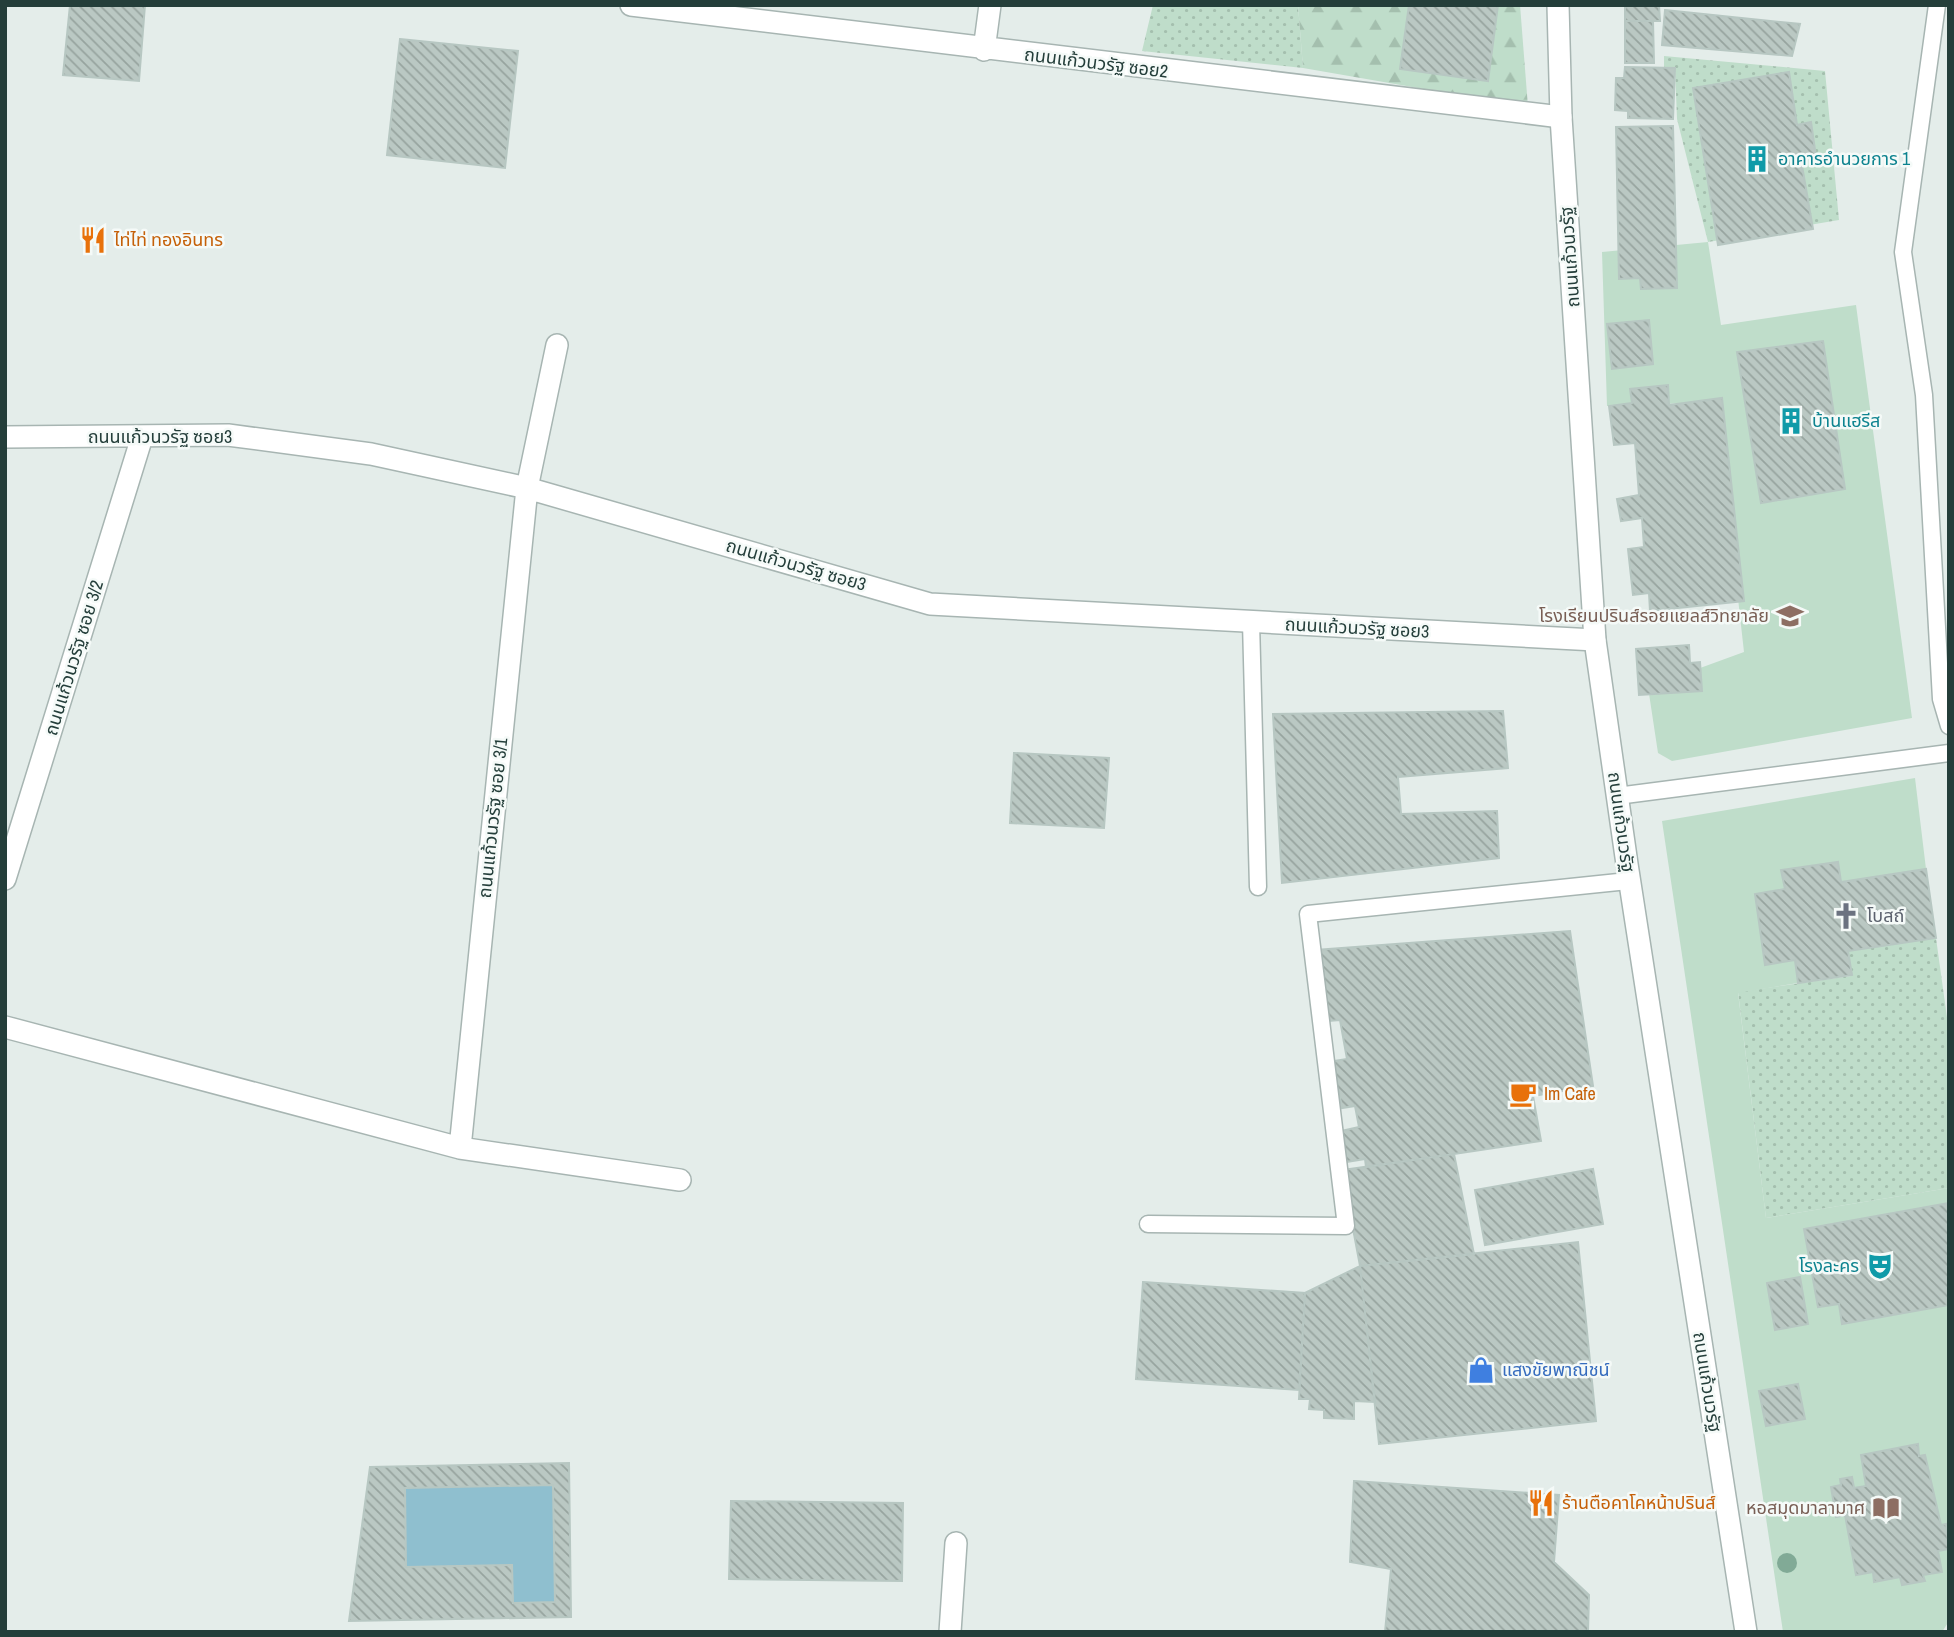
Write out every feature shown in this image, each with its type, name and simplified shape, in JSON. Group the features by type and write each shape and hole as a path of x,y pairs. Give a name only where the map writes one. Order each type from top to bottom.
{"street":[{"name":"ถนนแก้วนวรัฐ ซอย2","path":"631,5 984,50 1561,117"},
{"path":"984,50 990,5"},
{"name":"ถนนแก้วนวรัฐ","path":"1558,5 1561,117 1595,640 1746,1632"},
{"name":"ถนนแก้วนวรัฐ ซอย 3/1","path":"460,1148 527,488 557,345"},
{"name":"ถนนแก้วนวรัฐ ซอย3","path":"5,437 228,435 371,454 527,488 930,604 1595,640"},
{"name":"ถนนแก้วนวรัฐ ซอย 3/2","path":"5,879 142,437"},
{"path":"5,1027 460,1148 680,1180"},
{"path":"950,1632 956,1544"}],"lane":[{"path":"1937,5 1903,252 1924,395 1941,699 1949,726"},
{"path":"1251,622 1258,887"},
{"path":"1617,796 1949,753"},
{"path":"1148,1224 1346,1226 1308,914 1628,881 1627,864"}],"green space":[{"path":"1153,5 1298,5 1303,68 1142,51"},
{"path":"1298,5 1520,5 1528,107 1303,68"},
{"name":"อาคารอำนวยการ 1","path":"1664,56 1825,71 1839,220 1708,242 1677,119 1675,68 1664,68"},
{"path":"1708,242 1721,325 1856,305 1912,718 1672,761 1658,753 1648,687 1744,652 1716,402 1607,406 1602,252"},
{"path":"1915,778 1926,869 1841,882 1838,862 1782,870 1785,889 1755,894 1765,964 1795,960 1798,983 1738,993 1766,1218 1949,1188 1949,1203 1804,1229 1818,1307 1839,1304 1842,1324 1949,1305 1949,1621 1942,1632 1783,1632 1662,821"},
{"path":"1936,938 1949,1032 1949,1188 1766,1218 1738,992 1851,976 1848,951"}],"water":[{"path":"553,1485 555,1602 513,1603 512,1565 406,1567 405,1488"}],"building":[{"path":"70,5 145,5 139,81 63,75"},
{"path":"1409,5 1498,5 1488,81 1400,69"},
{"path":"1625,5 1659,5 1660,21 1625,21"},
{"path":"1665,10 1800,24 1792,56 1662,45"},
{"path":"1625,21 1653,21 1654,63 1625,63"},
{"path":"400,39 518,51 505,168 387,155"},
{"path":"1625,67 1675,68 1673,119 1628,118 1628,111 1615,110 1616,78 1624,78"},
{"name":"อาคารอำนวยการ 1","path":"1789,72 1797,125 1811,122 1816,157 1801,160 1813,229 1718,245 1693,88"},
{"path":"1673,126 1677,288 1641,289 1640,278 1619,279 1616,127"},
{"path":"1649,320 1653,364 1612,369 1607,324"},
{"name":"บ้านแฮรีส","path":"1823,341 1845,489 1761,503 1737,352"},
{"path":"1668,385 1669,405 1722,398 1744,601 1650,611 1649,593 1633,595 1628,549 1644,547 1642,518 1621,521 1617,499 1639,495 1635,443 1614,445 1609,406 1632,403 1630,389"},
{"path":"1689,645 1690,663 1700,662 1702,691 1639,695 1636,649"},
{"path":"1503,711 1508,768 1398,777 1401,814 1497,811 1499,858 1282,883 1273,714"},
{"path":"1014,753 1109,758 1104,828 1010,823"},
{"name":"โบสถ์","path":"1838,862 1841,882 1926,869 1936,938 1848,951 1852,975 1798,983 1795,960 1765,965 1755,894 1785,889 1781,870"},
{"path":"1570,931 1593,1086 1533,1096 1541,1141 1366,1167 1365,1159 1346,1162 1341,1131 1359,1127 1355,1106 1342,1108 1339,1092 1333,1094 1327,1062 1347,1059 1340,1020 1329,1021 1316,950"},
{"path":"1454,1154 1474,1254 1360,1266 1342,1170"},
{"path":"1593,1169 1603,1224 1485,1245 1475,1190"},
{"name":"โรงละคร","path":"1949,1203 1949,1305 1842,1324 1839,1304 1818,1307 1804,1229"},
{"name":"แสงขัยพาณิชน์","path":"1578,1242 1596,1421 1379,1444 1360,1266"},
{"path":"1360,1266 1375,1402 1354,1401 1354,1419 1324,1418 1324,1410 1309,1409 1310,1399 1299,1399 1305,1293"},
{"path":"1800,1277 1808,1324 1775,1330 1767,1283"},
{"path":"1143,1282 1305,1293 1299,1390 1136,1379"},
{"path":"1798,1384 1805,1419 1766,1426 1759,1391"},
{"name":"หอสมุดมาลามาศ","path":"1918,1444 1919,1456 1925,1455 1941,1525 1946,1524 1949,1549 1938,1551 1942,1572 1923,1575 1925,1581 1902,1585 1900,1577 1874,1582 1873,1572 1856,1575 1845,1515 1836,1517 1831,1487 1841,1485 1840,1479 1852,1477 1854,1488 1866,1486 1861,1455"},
{"path":"569,1463 571,1617 349,1621 370,1467","holes":["553,1485 555,1602 513,1603 512,1565 406,1567 405,1488"]},
{"path":"1354,1481 1559,1495 1554,1562 1589,1595 1588,1632 1385,1632 1391,1569 1350,1562"},
{"path":"731,1501 903,1503 902,1581 729,1579"}],"place":[{"name":"อาคารอำนวยการ 1","path":"1757,159"},
{"name":"ไท่ไท่ ทองอินทร","path":"93,240"},
{"name":"บ้านแฮรีส","path":"1791,421"},
{"name":"โรงเรียนปรินส์รอยแยลส์วิทยาลัย","path":"1790,616"},
{"name":"โบสถ์","path":"1846,916"},
{"name":"Im Cafe","path":"1523,1094"},
{"name":"โรงละคร","path":"1880,1266"},
{"name":"แสงขัยพาณิชน์","path":"1481,1370"},
{"name":"ร้านตือคาโคหน้าปรินส์","path":"1541,1503"},
{"name":"หอสมุดมาลามาศ","path":"1886,1508"}]}
